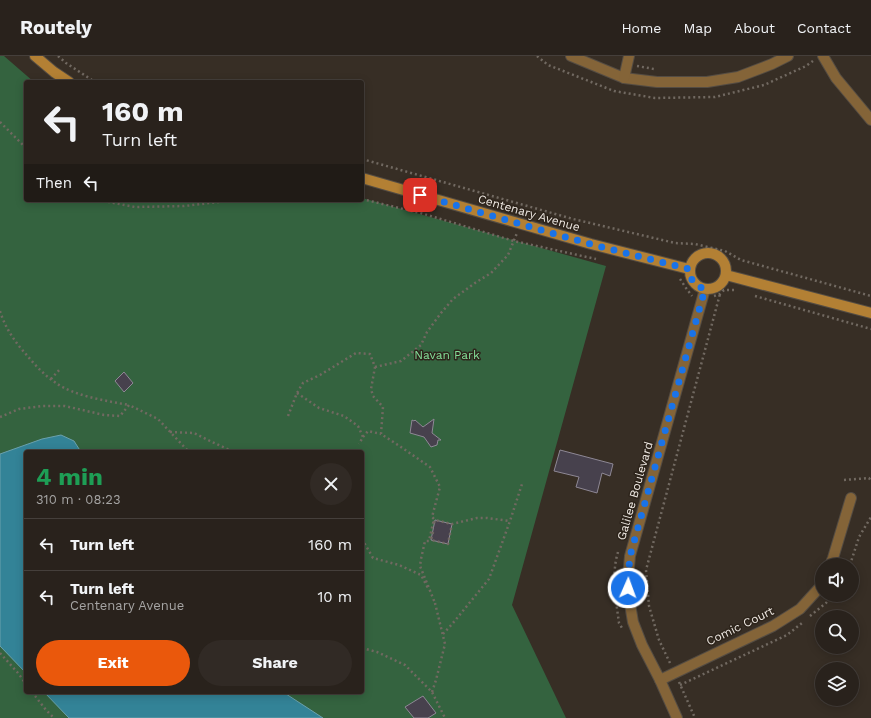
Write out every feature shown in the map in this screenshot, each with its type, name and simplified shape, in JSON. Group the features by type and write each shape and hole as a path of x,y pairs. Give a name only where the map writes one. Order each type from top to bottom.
{"street":[{"path":"35,56 66,80"},
{"path":"571,56 624,78 656,82 707,82 738,77 788,56"},
{"path":"823,56 836,78 871,120"},
{"path":"624,78 628,60"},
{"name":"Centenary Avenue","path":"364,179 590,244 689,269"},
{"path":"705,253 711,253 721,258 726,269 726,275 721,284 716,288 710,289 704,294 692,280 689,269 694,258 705,253"},
{"path":"726,275 871,313"},
{"name":"Galilee Boulevard","path":"677,718 642,645 633,622 629,598 628,578 630,556 704,294"},
{"path":"833,558 852,498"},
{"name":"Comic Court","path":"660,680 773,626 800,609 815,592"}],"path":[{"path":"58,56 92,80"},
{"path":"628,60 660,70"},
{"path":"0,122 24,146"},
{"path":"364,160 572,219 675,243 695,244 725,251 741,260 871,296"},
{"path":"364,199 424,214 514,240 600,259"},
{"path":"109,202 135,207 184,206 219,202"},
{"path":"375,367 401,360 422,345 427,332 441,312 453,299 491,273 508,255 514,240"},
{"path":"679,277 692,296 720,294"},
{"path":"695,718 659,640 649,606 646,570 720,294 724,290 742,292"},
{"path":"749,294 871,329"},
{"path":"0,311 15,342 45,375 57,384 78,393 129,406 158,419 187,450"},
{"path":"288,416 302,383 320,375 356,353 370,354 375,367 371,389 373,396 383,407 381,434"},
{"path":"51,379 60,369"},
{"path":"297,393 319,408 344,416 358,426 363,438"},
{"path":"0,417 19,409 43,406 65,406 104,415 120,416 129,406"},
{"path":"358,444 368,431 381,434 430,467 440,487 432,517 434,519 431,534 429,541 425,542 420,566 435,603 445,644 432,692"},
{"path":"170,432 194,433 230,450"},
{"path":"844,480 868,478 871,481"},
{"path":"442,634 453,623 489,579 522,484"},
{"path":"852,558 859,537 871,517"},
{"path":"433,525 435,520 452,524 477,518 510,521"},
{"path":"431,534 431,540 448,544 452,524"},
{"path":"364,542 373,558 399,565 421,575 435,603"},
{"path":"364,649 377,652 405,665 432,692 445,718"},
{"path":"0,653 24,681"},
{"path":"34,694 54,718"}],"green space":[{"name":"Navan Park","path":"0,56 4,56 32,80 24,80 24,202 364,202 364,199 606,266 512,605 566,718 0,718"}],"water":[{"path":"61,435 74,441 80,450 24,450 24,671 0,646 0,454 42,439"},
{"path":"46,694 286,694 323,718 69,718"}],"building":[{"path":"124,372 133,383 124,392 115,381"},
{"path":"434,419 432,433 441,440 438,440 437,445 431,447 424,437 410,433 412,420 415,420 423,427"},
{"path":"560,450 613,464 610,476 602,473 597,493 576,487 579,477 554,471"},
{"path":"435,520 452,524 448,544 431,540"},
{"path":"423,696 436,713 428,718 414,718 405,707"}],"route":[{"path":"420,195 590,244 689,269 692,280 695,284 700,288 705,289 630,556 628,588"}]}
